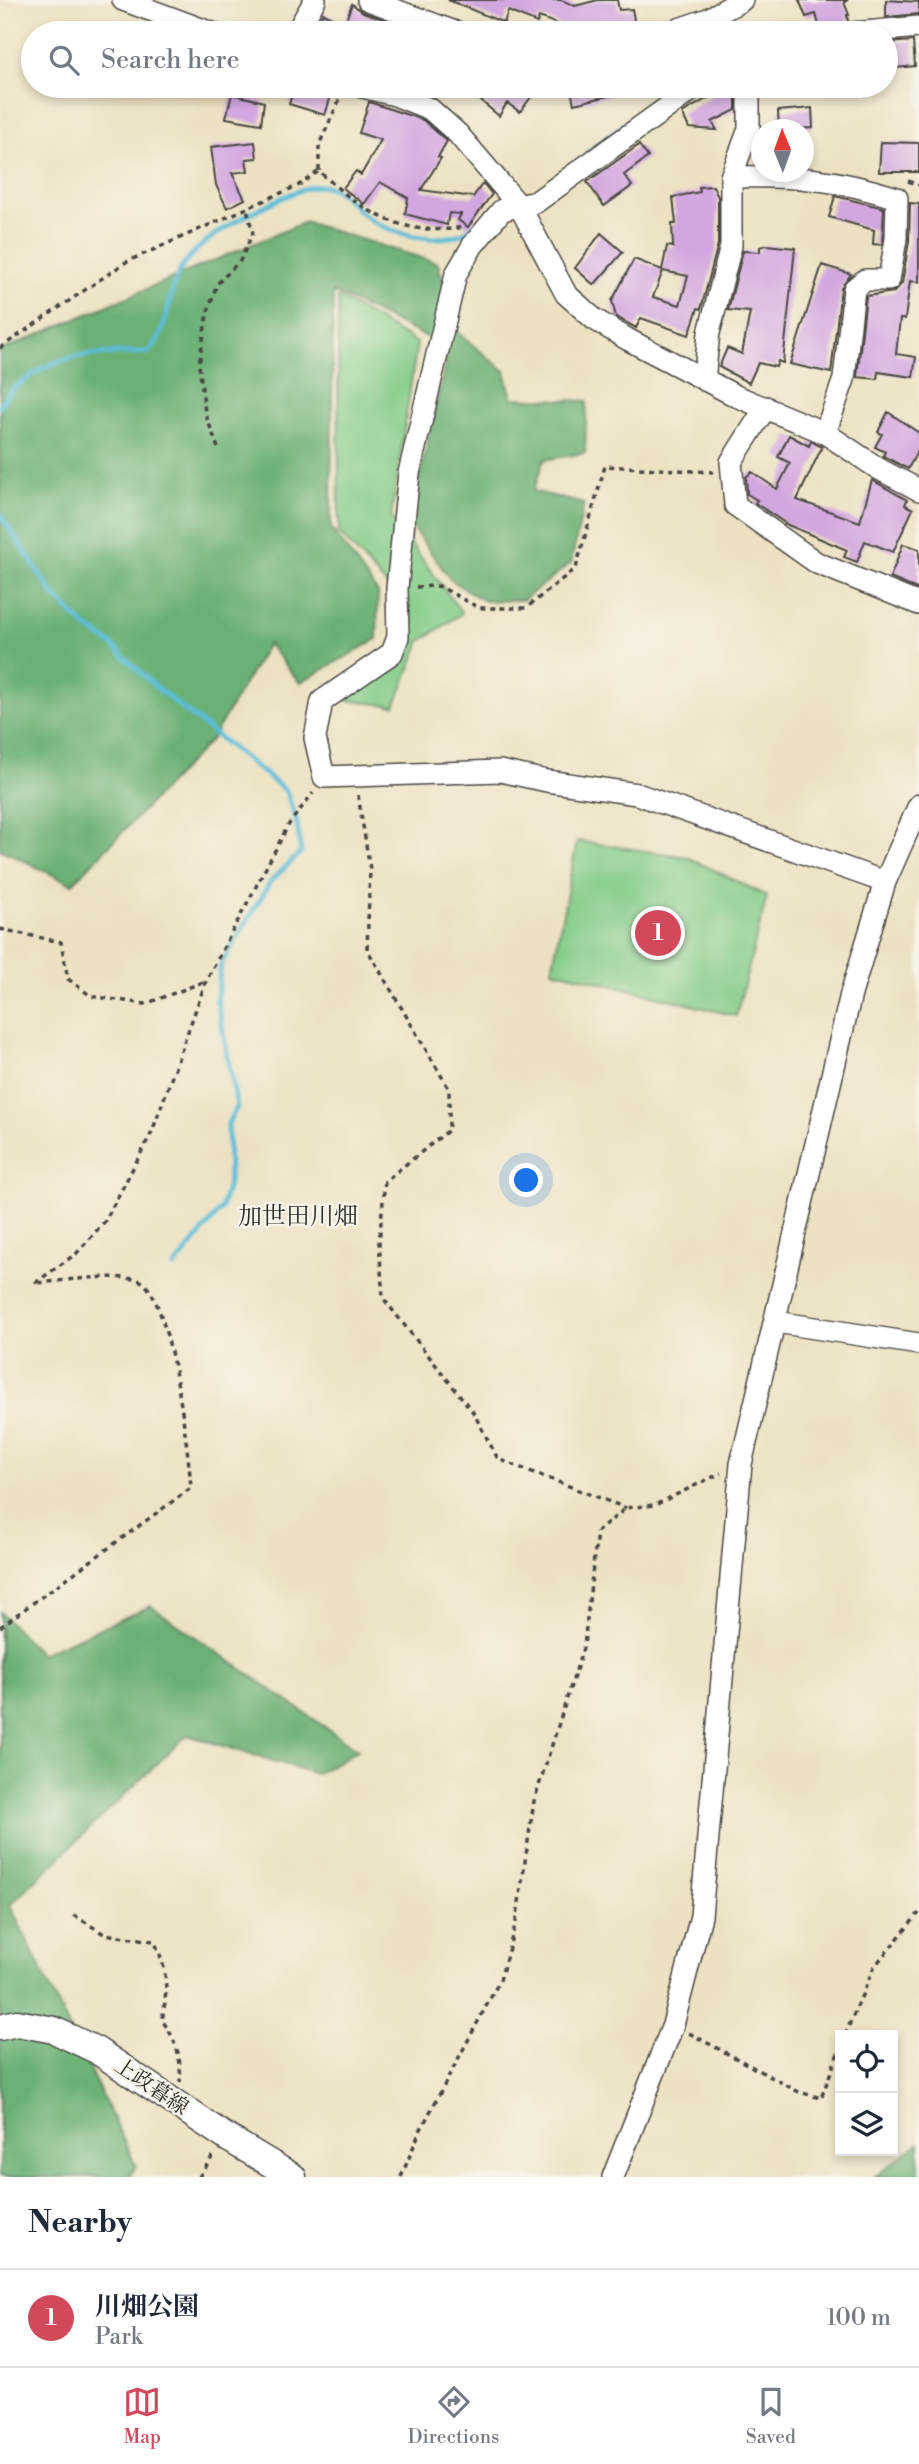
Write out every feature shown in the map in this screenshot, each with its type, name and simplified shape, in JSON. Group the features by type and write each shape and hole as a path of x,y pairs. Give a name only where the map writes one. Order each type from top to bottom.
{"street":[{"path":"124,0 180,21"},
{"path":"303,21 314,0"},
{"path":"368,0 425,21"},
{"path":"710,17 742,0"},
{"path":"898,29 919,27"},
{"path":"404,98 430,109 458,134 503,186 520,207 566,294 627,339 704,380 825,433 879,469 919,490"},
{"path":"680,98 536,202 502,210 472,245 456,274 409,473 397,588 398,637 392,653 322,701 314,738 324,777 500,771 637,794 885,882"},
{"path":"704,380 709,332 731,246 731,177 749,129 750,98"},
{"path":"731,177 813,178 850,183 897,198 896,239 889,280 866,280 854,289 844,379 825,433"},
{"path":"766,407 731,462 735,505 817,563 919,604"},
{"path":"613,2177 673,2025 689,1969 707,1874 741,1464 851,994 885,882 919,805"},
{"path":"776,1322 919,1344"},
{"name":"上政暮線","path":"0,2027 17,2023 54,2030 96,2050 226,2137 293,2177"}],"path":[{"path":"341,98 319,145 319,171 338,189 380,219 440,231 464,227"},
{"path":"0,348 126,262 299,186 319,171"},
{"path":"218,448 205,412 199,365 207,314 216,284 240,261 253,233 247,209"},
{"path":"397,588 439,586 479,608 526,608 576,568 605,466 732,473"},
{"path":"355,776 370,869 367,949 449,1089 449,1130 385,1181 379,1242 383,1298 473,1412 498,1459 626,1508 654,1505 741,1464"},
{"path":"0,1627 191,1488 181,1398 163,1323 147,1285 139,1280 102,1279 35,1283 77,1253 106,1222 152,1132 206,981 289,824 324,777"},
{"path":"0,929 61,942 68,979 91,996 145,1004 206,981"},
{"path":"401,2177 420,2131 499,1980 516,1922 534,1801 584,1645 597,1532 626,1508"},
{"path":"847,2030 874,1966 919,1913"},
{"path":"74,1915 104,1934 154,1941 163,1958 168,1987 162,2020 174,2038 182,2066 179,2105"},
{"path":"673,2025 799,2091 821,2098 835,2061"},
{"path":"198,2177 226,2137"}],"green space":[{"path":"305,222 438,263 458,333 505,371 512,398 587,401 585,453 544,460 533,491 584,504 571,563 523,600 484,601 451,580 409,523 449,348 333,292 331,528 378,593 377,639 300,683 268,644 211,740 72,884 0,849 0,351"},
{"path":"338,297 417,343 391,517 462,613 421,641 395,706 344,700 406,653 408,609 339,533"},
{"path":"577,841 687,857 767,896 736,1016 552,970"},
{"path":"151,1606 358,1750 316,1774 187,1735 10,1905 136,2166 129,2177 0,2177 0,1612 40,1654"},
{"path":"919,2143 919,2177 874,2177"}],"building":[{"path":"448,0 561,0 575,6 598,0 617,0 619,10 632,9 634,21 550,21 539,17 538,21 532,21 508,11 505,21"},
{"path":"799,0 848,0 844,2 849,15 848,21 818,21 816,14 806,17"},
{"path":"886,0 919,2 919,14 886,17"},
{"path":"352,4 363,12 388,21 346,21"},
{"path":"323,13 335,19 334,21 318,21"},
{"path":"913,41 915,66 898,68 898,42"},
{"path":"231,98 264,102 261,124 226,118"},
{"path":"291,98 330,98 325,115 289,104"},
{"path":"478,98 530,98 520,112 507,103 499,116"},
{"path":"573,98 600,98 574,104"},
{"path":"708,98 736,98 736,110 712,122 717,130 689,128 682,113"},
{"path":"369,102 423,120 447,141 438,157 441,158 421,190 473,197 483,183 492,194 468,227 458,220 461,214 449,213 447,225 405,214 408,198 380,182 364,204 343,188 356,171 361,175 381,140 359,133"},
{"path":"812,108 813,119 778,119 778,111"},
{"path":"255,142 257,158 246,159 248,171 232,173 245,199 227,208 216,185 211,147"},
{"path":"881,142 919,143 919,172 879,172"},
{"path":"639,145 648,157 624,175 632,186 604,206 587,182"},
{"path":"713,186 718,197 718,244 701,309 698,308 689,335 641,318 636,328 616,317 612,301 634,259 662,270 667,246 673,247 672,224 676,224 673,197 700,192 699,187","holes":["663,271 688,276 680,305 653,297"]},
{"path":"835,196 884,208 882,245 873,244 874,230 829,217"},
{"path":"910,203 919,204 919,282 910,281 905,319 900,319 896,354 916,357 913,377 878,372 877,379 857,377 866,296 894,292 902,283 909,241"},
{"path":"601,233 623,252 594,285 575,268"},
{"path":"766,245 795,248 783,363 778,361 776,367 758,363 749,383 719,367 727,348 742,354 750,312 728,310 743,251 760,252 760,247"},
{"path":"822,265 851,274 841,288 831,373 790,364"},
{"path":"888,412 919,433 919,448 908,469 883,456 885,452 875,447 882,434 878,432"},
{"path":"789,435 809,446 811,441 822,447 797,500 860,522 872,480 907,500 905,505 913,509 893,552 865,541 857,562 844,557 847,550 788,525 755,503 757,500 747,494 746,477 752,472 777,489 790,463 778,457"},
{"path":"903,544 919,549 919,590 890,578"}],"waterway":[{"path":"588,152 660,98"},
{"path":"0,407 6,396 15,388 53,364 97,354 148,352 164,325 178,274 195,251 233,223 297,191 316,186 333,189 374,222 414,236 443,238 457,235 479,222"},
{"path":"0,515 53,594 85,626 111,644 157,688 286,791 297,823 301,852 271,881 221,964 217,999 237,1107 228,1123 229,1181 221,1209 174,1267"}],"place":[{"name":"川畑公園","path":"658,933"}],"district":[{"name":"加世田川畑","path":"298,1217"}]}
